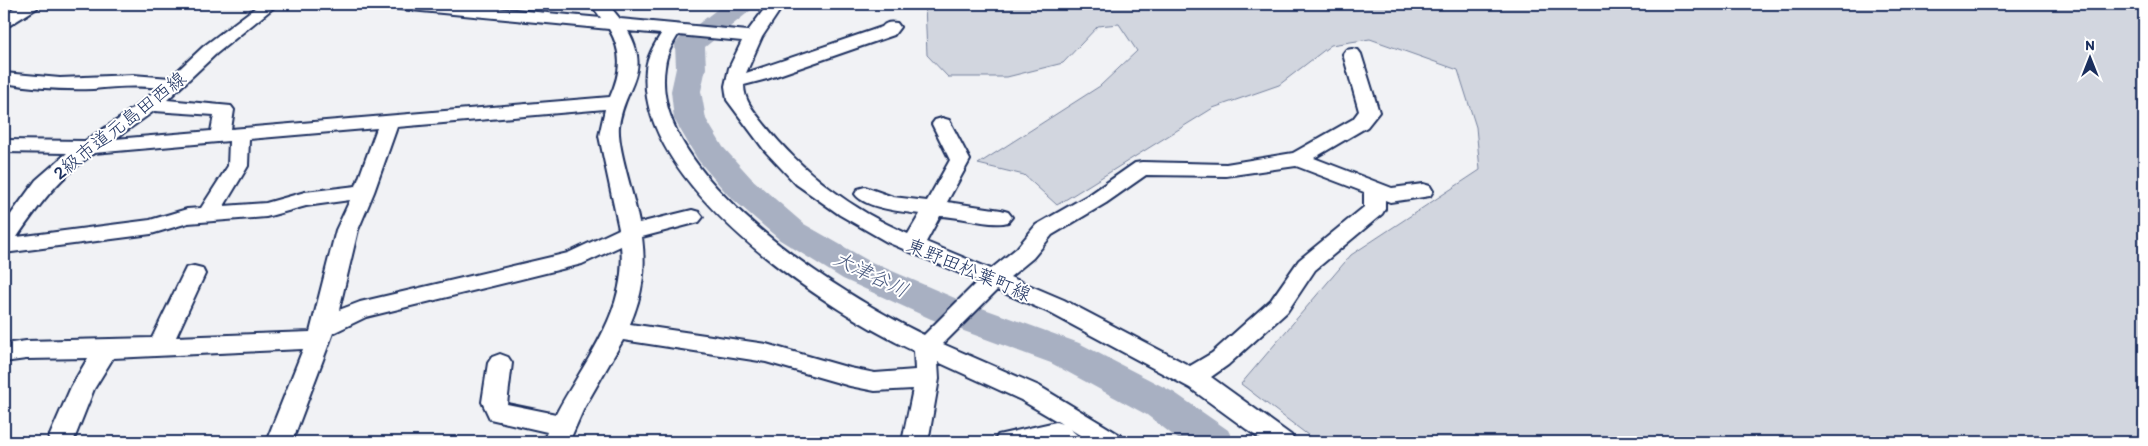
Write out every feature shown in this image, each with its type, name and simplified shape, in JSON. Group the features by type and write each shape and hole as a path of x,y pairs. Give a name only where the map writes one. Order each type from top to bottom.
{"street":[{"path":"4,21 31,4"},
{"name":"2級市道元島田西線","path":"4,239 43,185 71,159 150,105 210,50 270,4"},
{"path":"400,4 617,26 753,37"},
{"path":"500,364 494,402 499,412 562,437 616,330 631,290 633,270 630,233 609,136 609,120 626,80 629,66 629,51 617,26 599,4"},
{"name":"東野田松葉町線","path":"776,4 753,37 738,68 735,81 736,100 772,147 803,179 848,210 895,238 991,282 1056,306 1191,378 1282,442"},
{"path":"735,81 761,75 888,31 891,27"},
{"path":"675,31 658,54 655,70 655,90 659,113 668,136 686,164 756,239 803,275 854,308 1032,394 1111,442"},
{"path":"915,442 927,379 928,345 991,282 1025,253 1044,230 1098,198 1142,168 1226,170 1298,159 1360,123 1369,112 1352,54"},
{"path":"4,78 74,83 145,79 174,84"},
{"path":"4,146 90,147 616,102"},
{"path":"150,105 224,110 238,166 226,188 207,215"},
{"path":"279,442 320,334 347,230 364,192 389,121"},
{"path":"913,245 960,160 942,124"},
{"path":"1298,159 1390,195 1423,191"},
{"path":"1191,378 1220,359 1279,306 1307,265 1375,209 1374,188"},
{"path":"4,246 151,227 187,216 266,210 305,199 364,192"},
{"path":"865,194 890,203 934,209 956,209 1001,217"},
{"path":"4,353 26,350 106,350 160,347 320,334 360,310 574,259 630,233 692,217"},
{"path":"160,347 194,274"},
{"path":"616,330 766,353 850,378 875,382 927,379"},
{"path":"60,442 82,387 106,350"},
{"path":"1007,442 1056,432 1068,442"}],"shaded area":[{"path":"925,4 2144,4 2144,442 1317,442 1241,384 1351,255 1480,170 1476,127 1458,70 1370,39 1331,45 1279,85 1213,108 1057,205 1024,175 978,164 1100,86 1137,51 1119,24 1098,26 1063,63 1007,77 948,77 927,55"}],"waterway":[{"name":"大津谷川","path":"741,4 690,44 691,68 686,91 690,119 710,153 740,187 792,232 856,270 944,309 1065,353 1161,404 1213,442"}]}
